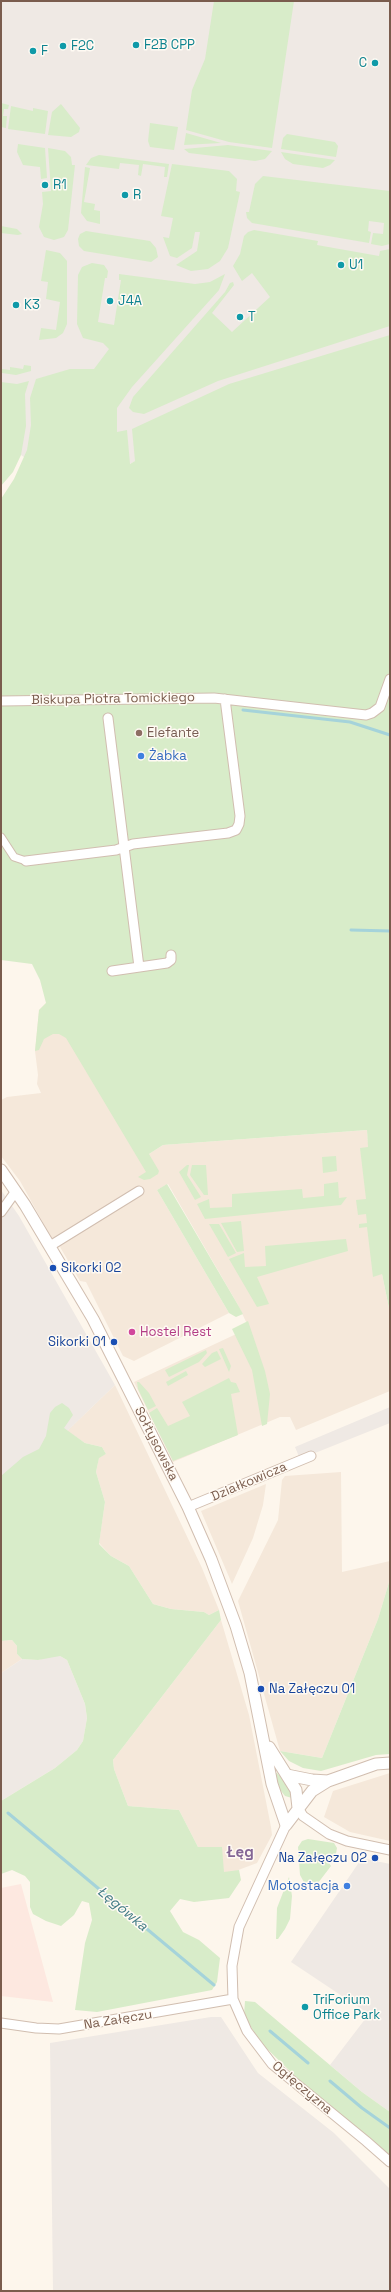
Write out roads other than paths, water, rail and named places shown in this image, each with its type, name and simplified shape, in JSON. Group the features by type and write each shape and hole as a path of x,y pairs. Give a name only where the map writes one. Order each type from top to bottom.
{"street":[{"name":"Biskupa Piotra Tomickiego","path":"1,701 225,699 370,714 380,707 390,679"},
{"path":"1,836 14,857 26,861 116,850 133,844 228,833 238,827 240,816 225,699"},
{"name":"Biskupa Piotra Tomickiego","path":"108,718 139,967"},
{"path":"112,971 167,963 171,960 171,955"},
{"name":"Sołtysowska","path":"1,1170 16,1191 50,1246 93,1319 188,1507 211,1559 236,1626 250,1673 265,1738 275,1796 286,1825"},
{"path":"1,1212 16,1191"},
{"path":"50,1246 139,1191"},
{"name":"Działkowicza","path":"188,1507 311,1456"},
{"name":"Sołtysowska","path":"265,1738 277,1762 287,1775 297,1793 298,1808"},
{"path":"286,1825 312,1791 328,1781 376,1764 390,1762"},
{"path":"287,1775 307,1780 328,1781"},
{"path":"298,1808 303,1816 329,1834 347,1841 390,1850"},
{"name":"Ogłęczyzna","path":"286,1825 240,1927 232,1966 234,1999 247,2031 272,2064 366,2140 390,2162"},
{"name":"Na Załęczu","path":"1,2023 36,2028 59,2028 234,1999"}],"waterway":[{"path":"243,710 350,722 390,735"},
{"path":"351,930 390,931"},
{"name":"Łęgówka","path":"8,1813 214,1985"},
{"name":"Łęgówka","path":"270,2031 308,2063"},
{"name":"Łęgówka","path":"330,2081 362,2108 390,2128"}],"place":[{"name":"F2B CPP","path":"136,45"},
{"name":"F2C","path":"63,46"},
{"name":"F","path":"33,51"},
{"name":"C","path":"375,63"},
{"name":"R1","path":"45,185"},
{"name":"R","path":"125,195"},
{"name":"U1","path":"341,265"},
{"name":"J4A","path":"110,301"},
{"name":"K3","path":"16,305"},
{"name":"T","path":"240,317"},
{"name":"Elefante","path":"139,733"},
{"name":"Żabka","path":"141,756"},
{"name":"Sikorki 02","path":"53,1268"},
{"name":"Hostel Rest","path":"132,1332"},
{"name":"Sikorki 01","path":"114,1342"},
{"name":"Na Załęczu 01","path":"261,1689"},
{"name":"Na Załęczu 02","path":"375,1858"},
{"name":"Motostacja","path":"347,1886"},
{"name":"TriForium Office Park","path":"305,2007"}],"district":[{"name":"Łęg","path":"240,1853"}]}
